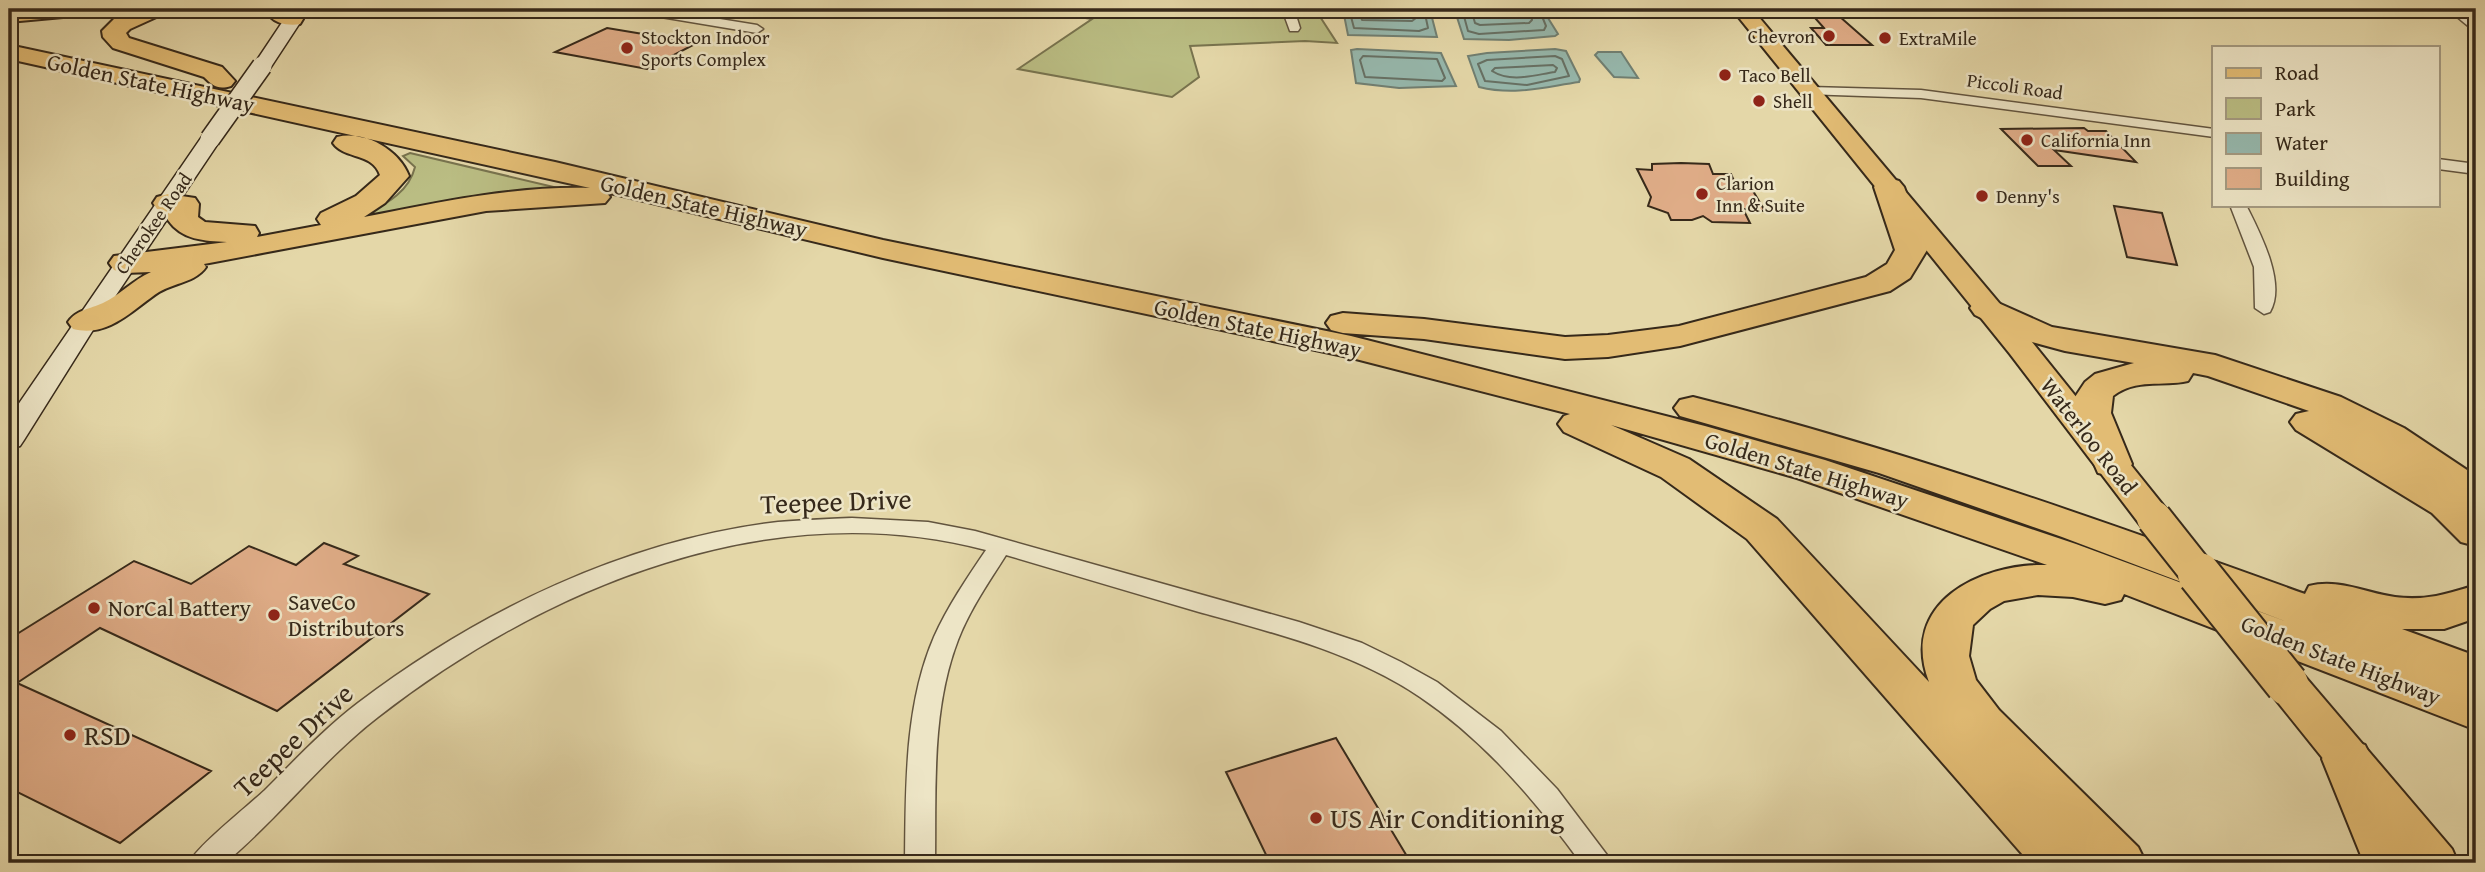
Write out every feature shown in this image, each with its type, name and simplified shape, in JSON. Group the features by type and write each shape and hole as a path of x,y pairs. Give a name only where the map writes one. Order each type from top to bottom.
{"highway":[{"path":"9,15 74,9"},
{"path":"85,322 118,309 148,285 178,271 348,214 376,197 396,176 392,163 384,155 257,114 230,92 213,72 121,43 115,37 114,31 122,24 155,9"},
{"name":"Golden State Highway","path":"9,35 230,92 883,249 1626,390 1893,464 2077,527 2476,674"},
{"name":"Golden State Highway","path":"9,52 230,92 1347,335 1811,469 2061,554 2303,668 2476,711"},
{"path":"1347,335 1424,329 1565,348 1646,342 1731,323 1878,284 1895,276 1905,265 1912,250 1889,187"},
{"path":"125,263 160,262 273,239 486,202 546,196 610,199 729,222 759,219"},
{"path":"168,204 184,204 183,220 194,229 273,239"},
{"path":"1987,308 2040,334 2066,341 2215,366 2328,405 2390,436 2458,481 2476,497"},
{"path":"1347,335 1395,371 1578,424 1675,468 1733,507 1762,529 1815,585 2063,863"},
{"path":"2021,348 2112,347"},
{"path":"2112,464 2110,448 2092,412 2093,395 2104,383 2132,374 2160,371 2189,375 2254,393 2289,410 2447,504 2476,532"},
{"path":"2077,527 2337,600 2396,613 2444,613 2476,601"},
{"path":"2119,863 2095,843 1961,695 1947,666 1945,643 1951,622 1965,604 1978,595 2014,583 2034,580 2072,582 2107,589 2303,668"},
{"path":"2347,759 2391,863"}],"main road":[{"name":"Waterloo Road","path":"1742,9 2021,348 2154,518 2303,668 2347,759 2435,863"}],"street":[{"path":"637,9 757,29"},
{"path":"1288,9 1294,28"},
{"path":"2454,9 2464,13 2476,28"},
{"name":"Cherokee Road","path":"9,440 85,322 262,66 291,12"},
{"name":"Piccoli Road","path":"1810,91 1921,94 2210,133"},
{"path":"2440,164 2476,169"},
{"path":"2238,206 2265,266 2267,288 2264,308"},
{"name":"Teepee Drive","path":"204,863 242,832 365,712 425,668 499,622 610,571 679,550 792,528 893,526 957,534 1000,546 1269,623 1349,649 1385,664 1420,683 1500,743 1545,792 1598,863"},
{"path":"920,863 930,691 953,623 1000,546"}],"green space":[{"path":"1026,9 1315,9 1337,43 1305,41 1190,46 1199,77 1172,97 1018,69 1092,19"},
{"path":"410,153 558,188 354,222 391,200 406,186 415,167 403,156"}],"water":[{"path":"1343,10 1430,10 1437,37 1348,35"},
{"path":"1543,10 1558,34 1509,40 1464,39 1455,11"},
{"path":"1555,49 1566,51 1579,82 1517,91 1479,87 1468,56 1487,53"},
{"path":"1351,50 1441,53 1456,86 1399,88 1356,83"},
{"path":"1598,52 1621,52 1638,78 1614,77 1595,55"}],"building":[{"path":"1807,9 1831,9 1872,45 1826,45 1811,28 1824,28"},
{"name":"Stockton Indoor Sports Complex","path":"607,28 697,43 647,69 555,52"},
{"path":"2084,128 2088,131 2106,131 2136,162 2054,150 2071,166 2038,166 2001,129"},
{"name":"Clarion Inn & Suite","path":"1652,164 1709,164 1713,174 1731,174 1738,190 1753,191 1765,211 1743,209 1750,223 1712,222 1703,216 1692,220 1671,220 1668,213 1648,206 1651,197 1637,169 1652,170"},
{"path":"2114,206 2162,213 2177,265 2127,257"},
{"path":"324,543 358,556 344,564 429,594 277,711 100,628 17,683 211,771 120,843 9,788 9,639 134,561 191,584 249,546 296,565"},
{"name":"US Air Conditioning","path":"1336,738 1411,863 1270,863 1226,772"}],"place":[{"name":"Chevron","path":"1829,36"},
{"name":"ExtraMile","path":"1885,38"},
{"name":"Stockton Indoor Sports Complex","path":"627,48"},
{"name":"Taco Bell","path":"1725,75"},
{"name":"Shell","path":"1759,101"},
{"name":"California Inn","path":"2027,140"},
{"name":"Clarion Inn & Suite","path":"1702,194"},
{"name":"Denny's","path":"1982,196"},
{"name":"NorCal Battery","path":"94,608"},
{"name":"SaveCo Distributors","path":"274,615"},
{"name":"RSD","path":"70,735"},
{"name":"US Air Conditioning","path":"1316,818"}]}
